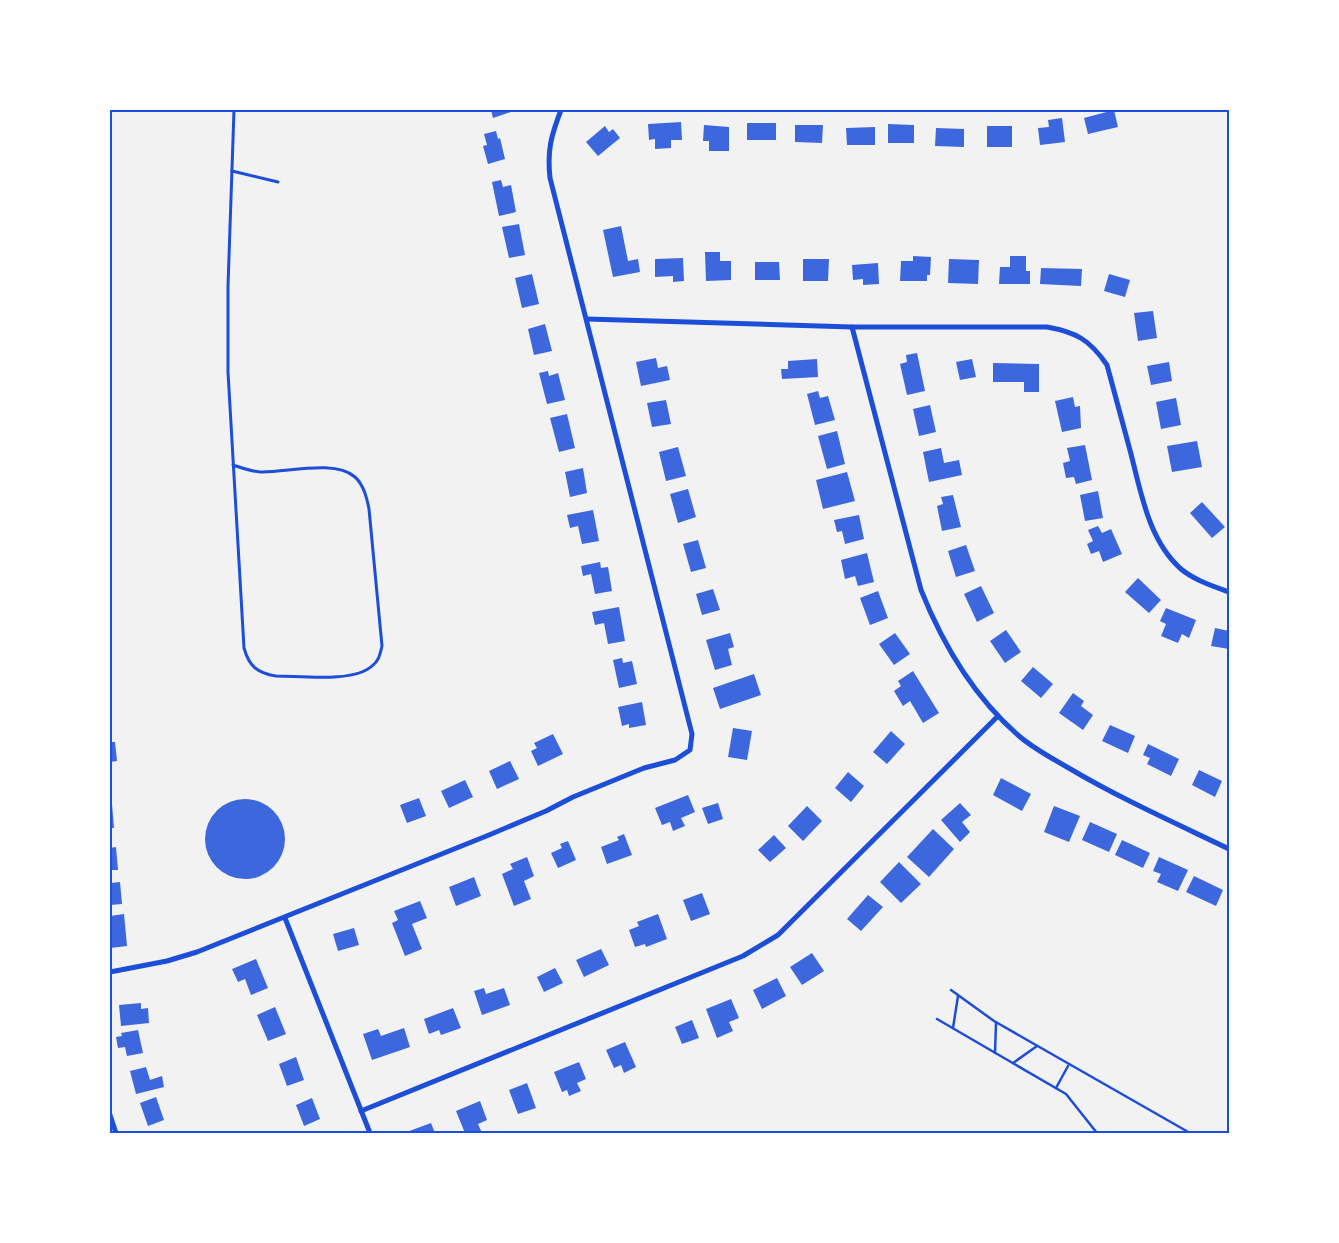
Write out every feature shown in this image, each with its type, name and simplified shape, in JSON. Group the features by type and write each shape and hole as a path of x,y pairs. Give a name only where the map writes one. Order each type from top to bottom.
{"street":[{"path":"110,972 134,969 175,959 285,918 546,811 573,796 644,768 675,760 690,750 692,734 550,178 548,159 550,138 561,110"},
{"path":"587,319 852,327 1047,327 1063,330 1080,337 1095,347 1107,365 1143,499 1153,529 1165,551 1181,569 1206,583 1229,592"},
{"path":"852,327 921,590 934,623 953,656 998,716 1021,738 1093,783 1229,849"},
{"path":"361,1111 743,956 778,935 998,716"},
{"path":"285,918 370,1133"},
{"path":"110,1115 116,1133"}],"lane":[{"path":"233,465 260,472 323,468 342,470 356,478 365,491 369,509 382,646 379,659 372,667 348,676 276,676 265,674 255,669 247,659 244,648 233,465 228,334 234,110"},
{"path":"232,170 278,182"}],"path":[{"path":"951,990 996,1023 1068,1066 1190,1133"},
{"path":"953,1028 958,996"},
{"path":"937,1019 1066,1094 1097,1133"},
{"path":"996,1023 996,1053"},
{"path":"1013,1063 1037,1046"},
{"path":"1056,1088 1068,1066"}],"building":[{"path":"491,110 511,110 511,112 493,118"},
{"path":"1114,110 1118,127 1088,134 1084,118"},
{"path":"1062,118 1065,142 1040,145 1038,128 1049,127 1048,120"},
{"path":"681,122 682,140 671,140 671,148 655,149 655,139 649,140 648,124"},
{"path":"747,123 776,123 776,140 747,140"},
{"path":"888,124 914,125 914,143 888,143"},
{"path":"704,125 729,127 729,151 709,151 709,141 703,141"},
{"path":"795,125 823,125 822,143 795,142"},
{"path":"605,126 609,132 613,129 620,138 598,156 586,142"},
{"path":"987,126 1012,126 1012,147 987,147"},
{"path":"875,127 875,145 847,145 846,128"},
{"path":"936,128 964,129 964,147 935,146"},
{"path":"496,131 498,139 500,138 505,159 488,164 483,146 487,145 484,134"},
{"path":"501,180 503,187 511,185 516,212 499,216 492,182"},
{"path":"519,224 525,255 509,258 502,227"},
{"path":"621,226 628,261 638,259 640,272 613,277 603,230"},
{"path":"705,252 720,252 720,261 731,261 731,280 706,281"},
{"path":"913,256 931,257 930,275 927,275 927,281 900,281 901,261 913,261"},
{"path":"1010,256 1026,256 1026,271 1030,271 1030,284 999,284 1000,267 1010,267"},
{"path":"683,258 684,281 673,282 673,276 655,277 655,259"},
{"path":"803,259 829,259 828,281 803,281"},
{"path":"949,259 979,260 978,284 948,283"},
{"path":"755,262 779,262 780,280 755,280"},
{"path":"878,263 879,284 863,285 863,279 853,280 852,265"},
{"path":"1041,268 1082,269 1081,286 1040,284"},
{"path":"532,274 539,304 522,308 515,278"},
{"path":"1109,274 1130,280 1125,297 1104,291"},
{"path":"1153,311 1157,338 1138,341 1134,313"},
{"path":"545,324 552,351 534,355 528,329"},
{"path":"917,353 925,391 907,395 900,364 907,362 906,355"},
{"path":"656,358 658,368 667,366 670,380 641,386 636,362"},
{"path":"817,359 818,377 782,379 781,369 788,369 788,361"},
{"path":"972,359 976,377 960,380 956,362"},
{"path":"1169,362 1172,381 1151,385 1147,366"},
{"path":"993,363 1039,364 1039,392 1024,392 1024,382 993,382"},
{"path":"548,371 549,376 558,373 565,400 547,404 539,373"},
{"path":"818,391 820,398 828,396 835,420 815,425 807,394"},
{"path":"1073,397 1075,407 1080,406 1081,428 1062,432 1055,401"},
{"path":"1176,398 1181,425 1161,429 1156,402"},
{"path":"666,400 671,424 652,427 647,403"},
{"path":"930,405 936,432 919,436 913,409"},
{"path":"567,414 575,448 559,452 550,418"},
{"path":"837,431 845,464 827,469 818,436"},
{"path":"1197,441 1202,467 1172,472 1167,446"},
{"path":"1085,445 1092,480 1076,484 1074,477 1066,478 1063,463 1070,461 1067,448"},
{"path":"678,447 686,476 666,481 659,452"},
{"path":"941,448 944,463 959,460 962,475 929,482 923,452"},
{"path":"583,468 587,493 570,497 565,472"},
{"path":"847,472 855,501 823,509 816,480"},
{"path":"688,489 696,517 678,523 670,494"},
{"path":"1098,491 1103,518 1085,521 1080,495"},
{"path":"953,495 961,527 942,531 937,506 943,504 941,497"},
{"path":"1202,502 1225,527 1212,538 1190,513"},
{"path":"593,510 599,541 582,544 578,526 570,528 567,515"},
{"path":"859,515 864,539 845,544 842,531 837,532 834,520"},
{"path":"1098,526 1102,533 1111,529 1122,554 1103,562 1099,551 1091,554 1087,544 1093,541 1088,530"},
{"path":"698,540 706,568 691,572 683,544"},
{"path":"966,545 975,571 956,577 948,551"},
{"path":"867,553 874,582 858,586 855,576 845,579 841,560"},
{"path":"600,562 601,568 608,567 612,591 595,594 591,574 583,576 581,566"},
{"path":"1138,578 1161,600 1149,613 1125,592"},
{"path":"981,586 994,613 977,622 964,594"},
{"path":"713,589 720,610 702,615 696,594"},
{"path":"878,591 888,618 870,625 860,598"},
{"path":"619,607 625,641 608,644 604,623 595,625 592,612"},
{"path":"1166,608 1196,620 1189,638 1182,634 1178,643 1161,636 1166,624 1160,621"},
{"path":"1215,628 1229,631 1229,649 1211,646"},
{"path":"1006,630 1021,652 1005,663 990,641"},
{"path":"730,633 734,647 728,649 732,665 715,670 706,640"},
{"path":"895,633 910,654 894,665 879,644"},
{"path":"622,658 623,663 632,661 637,684 619,688 613,660"},
{"path":"1033,667 1053,684 1041,698 1021,681"},
{"path":"913,671 939,713 923,723 910,701 903,706 894,691 901,686 898,681"},
{"path":"754,674 761,695 720,709 713,688"},
{"path":"1073,693 1084,701 1081,706 1093,715 1083,730 1059,713"},
{"path":"642,702 646,725 629,728 629,724 622,726 618,707"},
{"path":"1110,725 1135,736 1128,753 1102,741"},
{"path":"733,728 752,731 747,760 728,757"},
{"path":"891,731 905,744 887,764 873,752"},
{"path":"553,734 563,754 538,766 531,751 537,748 534,743"},
{"path":"110,742 115,742 117,761 110,762"},
{"path":"1148,744 1179,759 1171,776 1147,764 1150,758 1143,755"},
{"path":"510,761 519,779 497,789 489,771"},
{"path":"1199,770 1222,781 1215,797 1192,785"},
{"path":"848,772 864,786 851,802 835,788"},
{"path":"1001,778 1031,794 1022,811 993,795"},
{"path":"465,780 473,797 449,808 441,791"},
{"path":"688,795 695,812 681,818 685,826 673,831 670,822 662,825 655,808"},
{"path":"419,798 426,816 407,823 400,805"},
{"path":"237,799 253,799 274,810 285,831 285,847 274,868 253,879 237,879 223,873 211,861 205,847 205,831 211,817 223,805"},
{"path":"718,803 723,819 708,824 702,808"},
{"path":"960,803 971,815 962,822 970,832 960,842 941,820"},
{"path":"112,804 114,828 110,828 110,805"},
{"path":"807,806 822,821 803,841 788,826"},
{"path":"1054,806 1080,816 1069,842 1044,832"},
{"path":"1090,822 1117,834 1109,852 1082,840"},
{"path":"933,829 954,849 929,877 907,857"},
{"path":"624,834 632,855 607,864 601,847 619,840 617,837"},
{"path":"774,835 786,848 770,862 758,850"},
{"path":"1122,840 1150,853 1143,868 1115,855"},
{"path":"568,841 576,860 558,868 551,853 562,848 560,844"},
{"path":"116,847 118,870 110,870 110,848"},
{"path":"527,857 534,876 524,881 531,899 514,906 502,874 513,869 510,864"},
{"path":"1159,857 1188,870 1178,891 1157,882 1161,874 1153,871"},
{"path":"899,862 921,884 901,903 880,882"},
{"path":"1194,876 1223,890 1216,906 1186,892"},
{"path":"474,877 481,896 456,906 449,887"},
{"path":"120,882 122,904 110,905 110,883"},
{"path":"702,893 710,914 691,921 683,900"},
{"path":"868,895 883,907 861,931 847,919"},
{"path":"420,901 427,918 412,924 422,949 405,956 392,923 398,920 394,911"},
{"path":"124,914 127,946 110,948 110,916"},
{"path":"658,914 667,939 646,947 645,944 635,947 629,930 639,926 637,922"},
{"path":"354,928 359,945 338,951 333,934"},
{"path":"601,949 609,965 584,977 576,960"},
{"path":"812,953 824,971 802,985 790,967"},
{"path":"256,959 268,988 251,995 245,979 238,982 232,969"},
{"path":"555,968 563,983 544,992 537,977"},
{"path":"777,978 786,996 762,1009 753,990"},
{"path":"484,988 486,994 504,988 510,1005 482,1015 474,991"},
{"path":"731,999 739,1018 729,1022 733,1031 717,1038 706,1009"},
{"path":"141,1003 141,1009 148,1008 149,1023 121,1026 119,1005"},
{"path":"275,1007 286,1034 268,1041 257,1015"},
{"path":"453,1008 461,1028 441,1035 439,1030 429,1034 424,1019"},
{"path":"692,1020 699,1038 682,1044 675,1027"},
{"path":"404,1028 410,1047 372,1060 363,1034 378,1029 381,1036"},
{"path":"138,1030 143,1053 127,1056 125,1047 118,1048 116,1037 122,1036 121,1033"},
{"path":"625,1042 636,1067 624,1073 621,1065 614,1068 606,1050"},
{"path":"296,1057 304,1080 287,1086 279,1064"},
{"path":"579,1062 586,1079 577,1083 581,1091 569,1096 567,1090 562,1092 554,1072"},
{"path":"146,1067 150,1080 162,1076 164,1087 136,1094 130,1071"},
{"path":"527,1083 536,1108 518,1114 509,1090"},
{"path":"156,1097 164,1120 148,1126 140,1103"},
{"path":"312,1098 320,1119 304,1126 296,1105"},
{"path":"480,1101 487,1120 478,1124 482,1133 465,1133 456,1111"},
{"path":"431,1123 435,1133 404,1133"}]}
